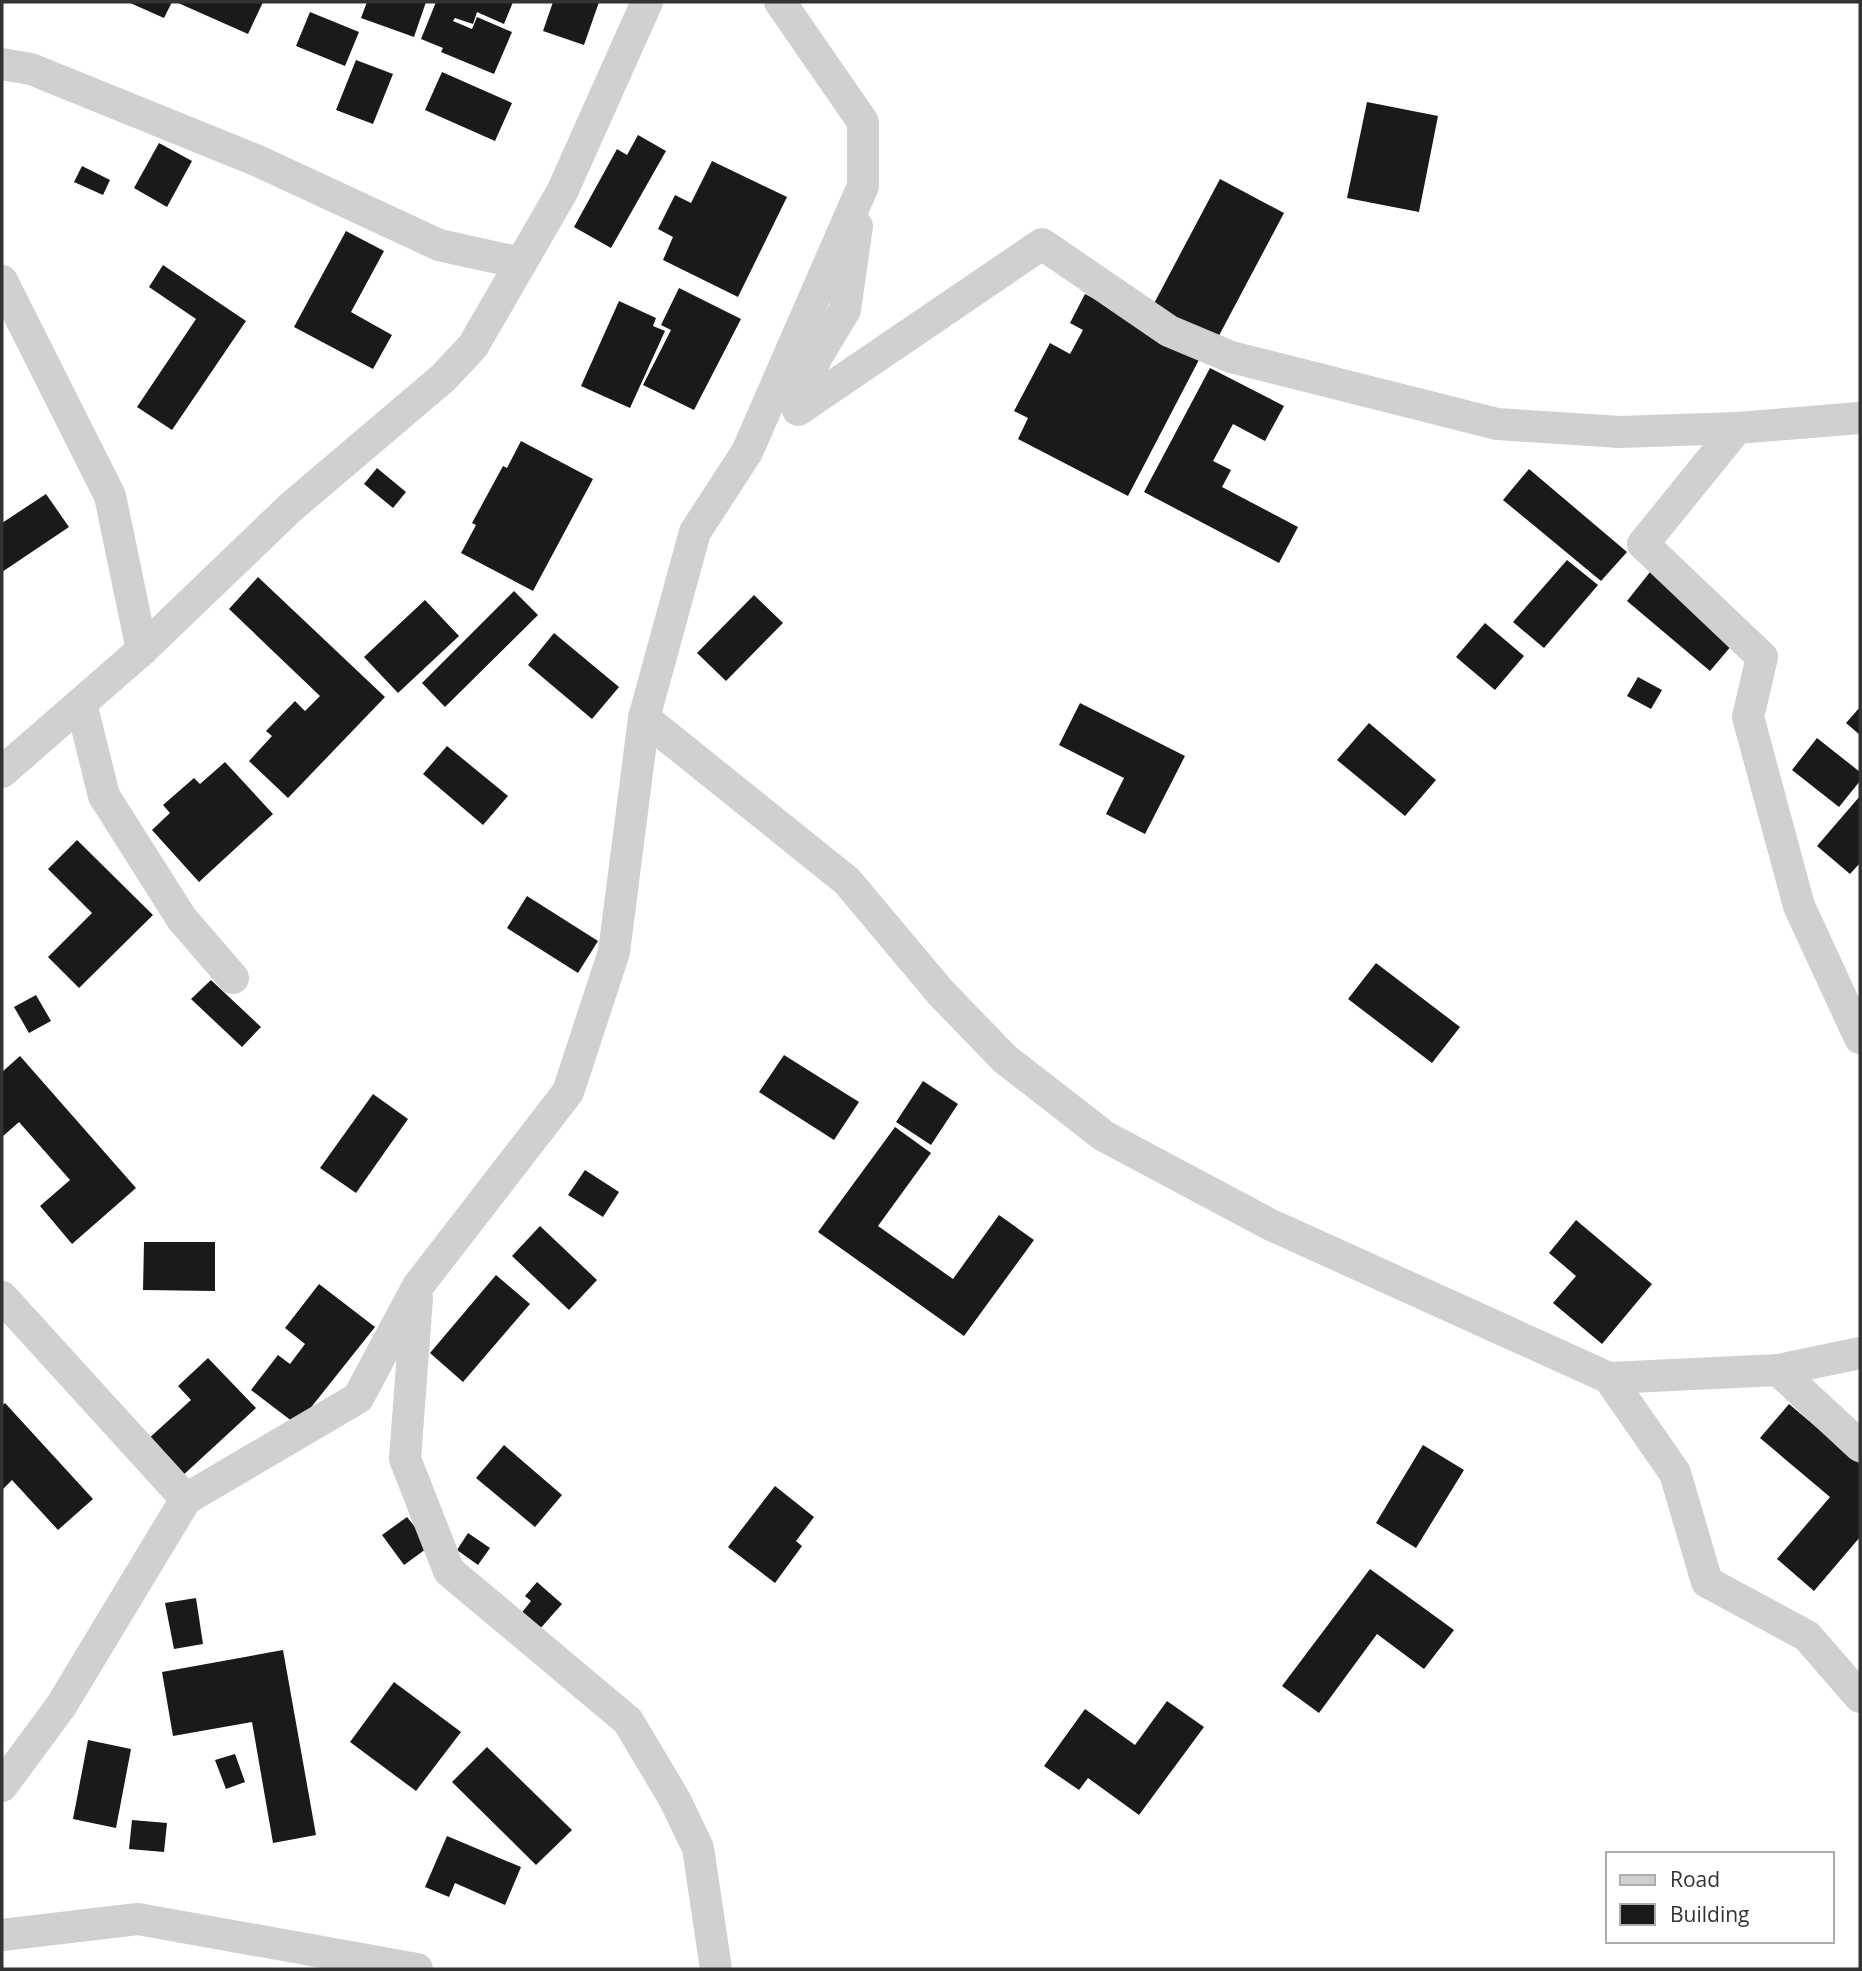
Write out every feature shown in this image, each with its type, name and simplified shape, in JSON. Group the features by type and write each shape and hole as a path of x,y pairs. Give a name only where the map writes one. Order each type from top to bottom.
{"street":[{"path":"2,772 142,650 290,508 443,379 473,346 562,192 647,2"},
{"path":"780,2 863,122 863,186 845,310 816,358 798,410 1042,244 1169,331 1231,357 1497,424 1620,432 1737,428 1860,418"},
{"path":"2,64 31,69 245,156 439,245 521,263"},
{"path":"2,1786 61,1706 186,1499 358,1398 418,1286 568,1092 614,952 644,718 695,531 747,452 863,186"},
{"path":"2,281 110,496 142,650"},
{"path":"1737,428 1643,544 1762,657 1748,717 1799,906 1860,1038"},
{"path":"81,703 104,796 182,919 233,978"},
{"path":"644,718 847,881 941,993 1005,1059 1104,1136 1269,1224 1609,1378 1778,1370 1860,1353"},
{"path":"418,1286 405,1460 449,1571 628,1721 675,1800 698,1848 716,1969"},
{"path":"7,1314 186,1499"},
{"path":"1778,1370 1860,1446"},
{"path":"1609,1378 1675,1473 1707,1582 1807,1636 1860,1697"},
{"path":"2,1935 138,1919 417,1969"}],"building":[{"path":"128,2 172,2 164,18"},
{"path":"176,2 263,2 248,34"},
{"path":"367,2 426,2 414,37 361,18"},
{"path":"436,2 513,2 504,24 477,12 473,24 455,18 453,21 472,29 477,17 512,32 494,74 441,52 443,48 421,39"},
{"path":"553,2 599,2 584,45 543,31"},
{"path":"310,12 359,32 345,66 296,46"},
{"path":"356,60 393,74 373,124 336,110"},
{"path":"442,72 512,103 495,141 425,110"},
{"path":"1367,102 1438,116 1419,212 1347,198"},
{"path":"638,135 666,151 611,248 574,227 617,149 627,155"},
{"path":"159,143 192,161 167,207 134,188"},
{"path":"712,161 787,197 738,297 663,260 673,237 658,229 675,195 691,203"},
{"path":"82,166 110,180 103,195 74,182"},
{"path":"1220,179 1284,213 1214,345 1150,311"},
{"path":"346,231 384,251 351,312 392,335 373,369 294,327"},
{"path":"163,265 246,321 172,430 137,407 196,319 149,287"},
{"path":"679,288 741,319 694,410 643,385 671,330 661,325"},
{"path":"1085,294 1202,354 1128,496 1018,439 1028,418 1014,411 1050,343 1070,354 1083,330 1070,323"},
{"path":"619,301 656,318 653,326 665,331 630,408 581,386"},
{"path":"1210,368 1284,406 1265,441 1233,424 1213,461 1231,470 1222,487 1298,527 1279,563 1144,492"},
{"path":"521,441 593,479 533,591 461,553 476,525 472,523 503,466 507,468"},
{"path":"377,468 406,492 393,508 364,484"},
{"path":"1529,469 1627,552 1601,581 1503,500"},
{"path":"46,494 69,527 2,572 2,523"},
{"path":"1567,560 1598,585 1544,648 1513,622"},
{"path":"1654,567 1738,638 1710,671 1627,601"},
{"path":"258,577 385,697 288,798 249,761 272,736 266,731 295,701 305,711 320,696 229,609"},
{"path":"514,591 538,615 445,707 422,683"},
{"path":"754,595 783,623 726,681 697,653"},
{"path":"425,600 459,636 398,693 364,657"},
{"path":"1485,623 1524,656 1495,690 1456,657"},
{"path":"554,633 619,687 592,719 528,665"},
{"path":"1638,677 1662,690 1651,709 1627,696"},
{"path":"1080,703 1185,756 1145,834 1106,814 1124,778 1059,745"},
{"path":"1860,707 1860,735 1846,723"},
{"path":"1369,723 1436,780 1405,816 1337,760"},
{"path":"1817,738 1860,772 1860,781 1839,807 1792,770"},
{"path":"447,746 508,796 483,825 423,774"},
{"path":"225,762 273,814 199,882 152,830 170,813 163,805 194,778 200,784"},
{"path":"1860,796 1860,863 1850,874 1817,846"},
{"path":"77,840 153,915 79,988 48,957 92,913 48,869"},
{"path":"527,896 598,941 578,973 507,928"},
{"path":"1376,963 1460,1027 1432,1063 1348,999"},
{"path":"211,980 261,1027 242,1047 191,999"},
{"path":"36,995 51,1021 29,1033 14,1007"},
{"path":"784,1055 859,1102 834,1140 759,1092"},
{"path":"20,1056 136,1188 72,1244 40,1206 70,1180 19,1122 2,1137 2,1072"},
{"path":"923,1081 958,1104 931,1145 896,1122"},
{"path":"373,1094 408,1119 356,1193 320,1168"},
{"path":"895,1127 931,1153 878,1226 953,1279 999,1215 1034,1240 964,1336 818,1232"},
{"path":"585,1170 619,1192 603,1217 568,1195"},
{"path":"1576,1220 1652,1284 1602,1344 1553,1303 1576,1276 1549,1253"},
{"path":"540,1226 597,1280 569,1310 512,1256"},
{"path":"144,1242 215,1242 215,1291 143,1290"},
{"path":"496,1275 530,1304 463,1382 430,1353"},
{"path":"319,1284 375,1327 297,1425 251,1390 278,1355 290,1364 305,1344 285,1328"},
{"path":"208,1358 256,1408 180,1478 146,1441 191,1400 178,1386"},
{"path":"5,1403 93,1499 58,1530 12,1480 2,1490 2,1406"},
{"path":"1789,1404 1860,1464 1860,1537 1814,1591 1777,1559 1830,1497 1760,1438"},
{"path":"504,1445 562,1495 535,1527 476,1478"},
{"path":"1423,1445 1464,1470 1416,1548 1376,1523"},
{"path":"775,1486 814,1517 796,1541 802,1546 775,1583 728,1547"},
{"path":"407,1517 430,1546 404,1565 382,1535"},
{"path":"468,1533 490,1548 478,1565 457,1550"},
{"path":"1370,1569 1454,1630 1424,1669 1377,1634 1319,1713 1282,1686"},
{"path":"537,1582 562,1604 539,1630 520,1615 531,1601 525,1596"},
{"path":"196,1598 203,1644 174,1649 165,1603"},
{"path":"283,1650 316,1835 273,1843 252,1722 173,1736 162,1672"},
{"path":"394,1682 461,1732 416,1791 350,1742"},
{"path":"1167,1701 1204,1727 1139,1815 1088,1778 1079,1790 1044,1766 1085,1709 1135,1745"},
{"path":"88,1740 131,1749 116,1828 73,1819"},
{"path":"487,1747 572,1830 536,1865 452,1782"},
{"path":"235,1754 245,1782 226,1789 215,1760"},
{"path":"132,1820 167,1823 164,1852 129,1849"},
{"path":"447,1836 521,1867 505,1905 455,1883 449,1897 425,1887"}]}
